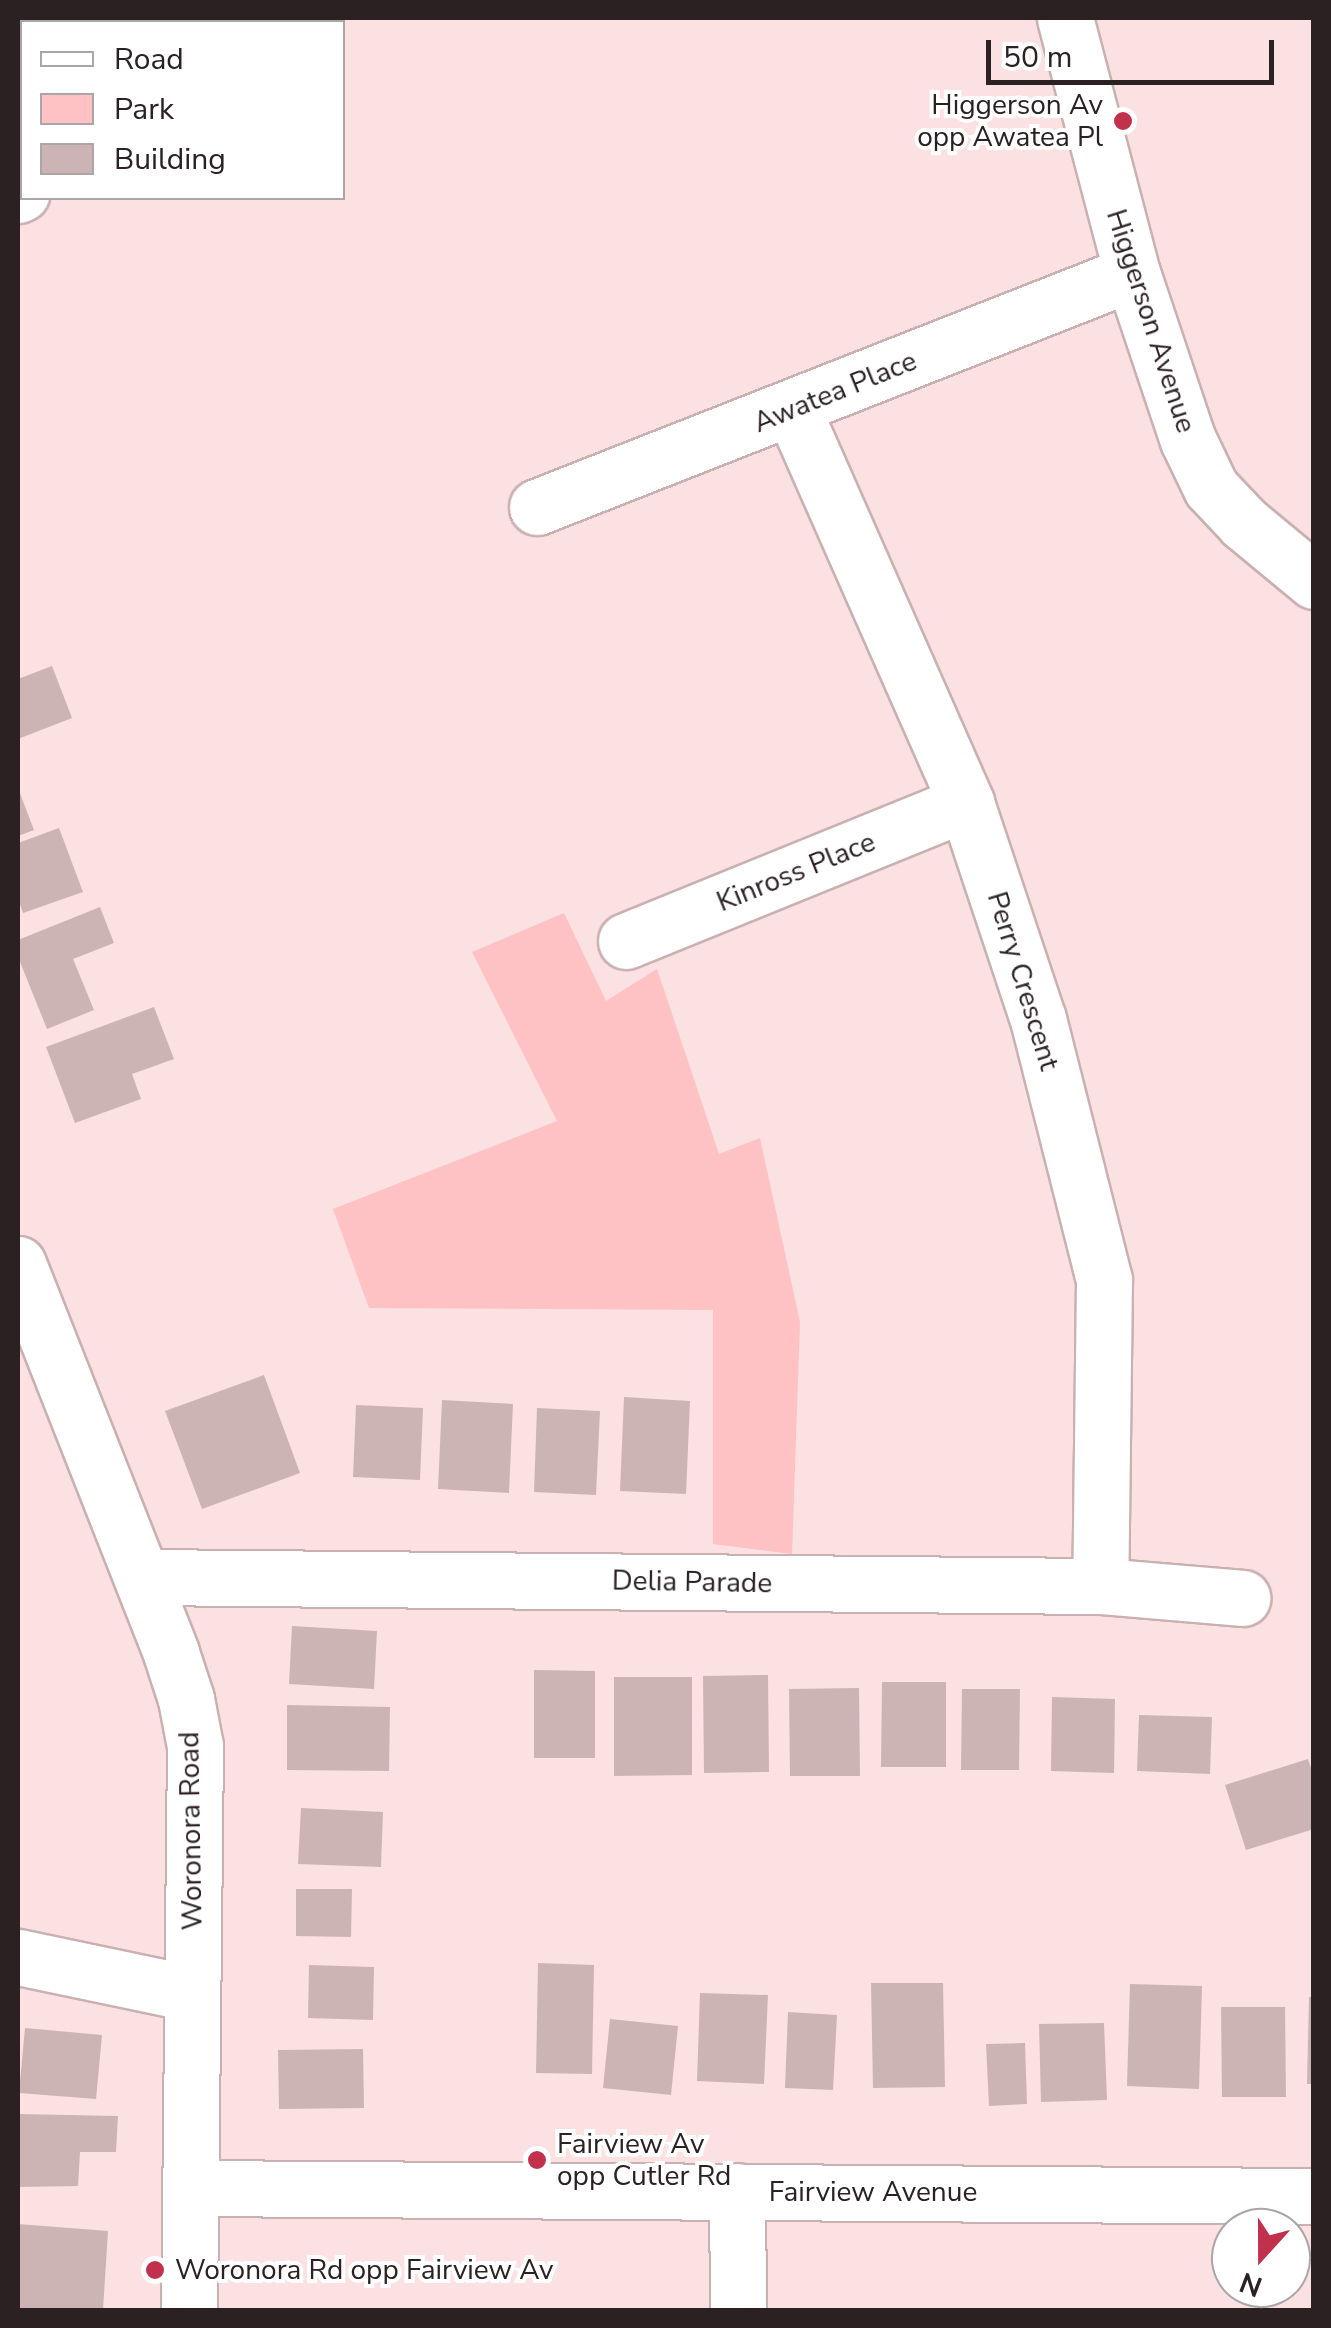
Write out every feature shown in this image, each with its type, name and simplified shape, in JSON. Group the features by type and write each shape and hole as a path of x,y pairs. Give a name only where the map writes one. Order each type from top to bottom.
{"street":[{"name":"Higgerson Avenue","path":"1065,18 1132,273 1188,440 1211,488 1244,523 1314,581"},
{"name":"Awatea Place","path":"537,506 793,410 1132,273"},
{"name":"Perry Crescent","path":"793,410 966,804 1038,1019 1104,1280 1100,1586"},
{"name":"Kinross Place","path":"626,941 966,804"},
{"name":"Woronora Road","path":"18,1264 142,1577 186,1699 195,1746 190,2310"},
{"name":"Delia Parade","path":"142,1577 1100,1586 1242,1598"},
{"path":"18,1958 191,1993"},
{"name":"Fairview Avenue","path":"192,2188 1314,2196"},
{"path":"737,2191 738,2310"}],"green space":[{"path":"564,913 606,1001 657,969 719,1154 760,1138 800,1322 792,1554 713,1544 713,1310 369,1308 333,1209 557,1121 472,952"}],"building":[{"path":"52,666 72,718 18,739 18,679"},
{"path":"18,788 34,830 18,836"},
{"path":"59,828 83,892 23,913 18,898 18,843"},
{"path":"100,907 114,943 73,959 94,1010 47,1029 18,957 18,940"},
{"path":"154,1007 174,1059 132,1074 141,1099 75,1123 46,1047"},
{"path":"264,1375 300,1473 202,1509 165,1411"},
{"path":"624,1397 690,1401 686,1494 620,1491"},
{"path":"442,1400 513,1404 509,1493 438,1489"},
{"path":"356,1405 423,1408 420,1480 353,1477"},
{"path":"537,1408 600,1411 596,1495 534,1492"},
{"path":"292,1626 377,1631 374,1689 289,1684"},
{"path":"534,1670 595,1671 595,1758 534,1758"},
{"path":"768,1675 769,1772 704,1773 703,1676"},
{"path":"614,1677 692,1677 692,1775 614,1776"},
{"path":"882,1682 946,1682 946,1767 881,1767"},
{"path":"859,1688 860,1776 790,1776 789,1689"},
{"path":"962,1689 1020,1689 1019,1770 961,1770"},
{"path":"1052,1697 1115,1699 1114,1773 1051,1771"},
{"path":"287,1705 390,1707 389,1771 287,1770"},
{"path":"1139,1715 1212,1717 1210,1774 1137,1771"},
{"path":"1308,1759 1314,1777 1314,1829 1246,1850 1225,1785"},
{"path":"301,1808 383,1812 381,1867 298,1864"},
{"path":"296,1889 352,1889 351,1937 296,1936"},
{"path":"538,1963 594,1965 592,2074 536,2073"},
{"path":"309,1965 374,1967 373,2020 308,2018"},
{"path":"871,1983 943,1983 945,2087 873,2088"},
{"path":"1130,1984 1202,1986 1199,2089 1127,2086"},
{"path":"700,1993 768,1995 764,2084 697,2081"},
{"path":"1309,1997 1314,1997 1314,2084 1307,2084"},
{"path":"1221,2007 1285,2007 1286,2097 1222,2097"},
{"path":"788,2012 837,2015 833,2090 785,2088"},
{"path":"610,2019 678,2026 671,2095 603,2088"},
{"path":"1104,2023 1107,2100 1041,2102 1039,2024"},
{"path":"25,2028 102,2035 96,2099 19,2093"},
{"path":"1025,2043 1027,2104 989,2106 986,2044"},
{"path":"363,2049 364,2108 279,2109 278,2050"},
{"path":"18,2114 118,2116 116,2152 80,2152 78,2186 18,2187"},
{"path":"18,2224 108,2231 103,2310 18,2310"}],"place":[{"name":"Higgerson Av opp Awatea Pl","path":"1123,121"},
{"name":"Fairview Av opp Cutler Rd","path":"537,2160"},
{"name":"Woronora Rd opp Fairview Av","path":"155,2270"}]}
